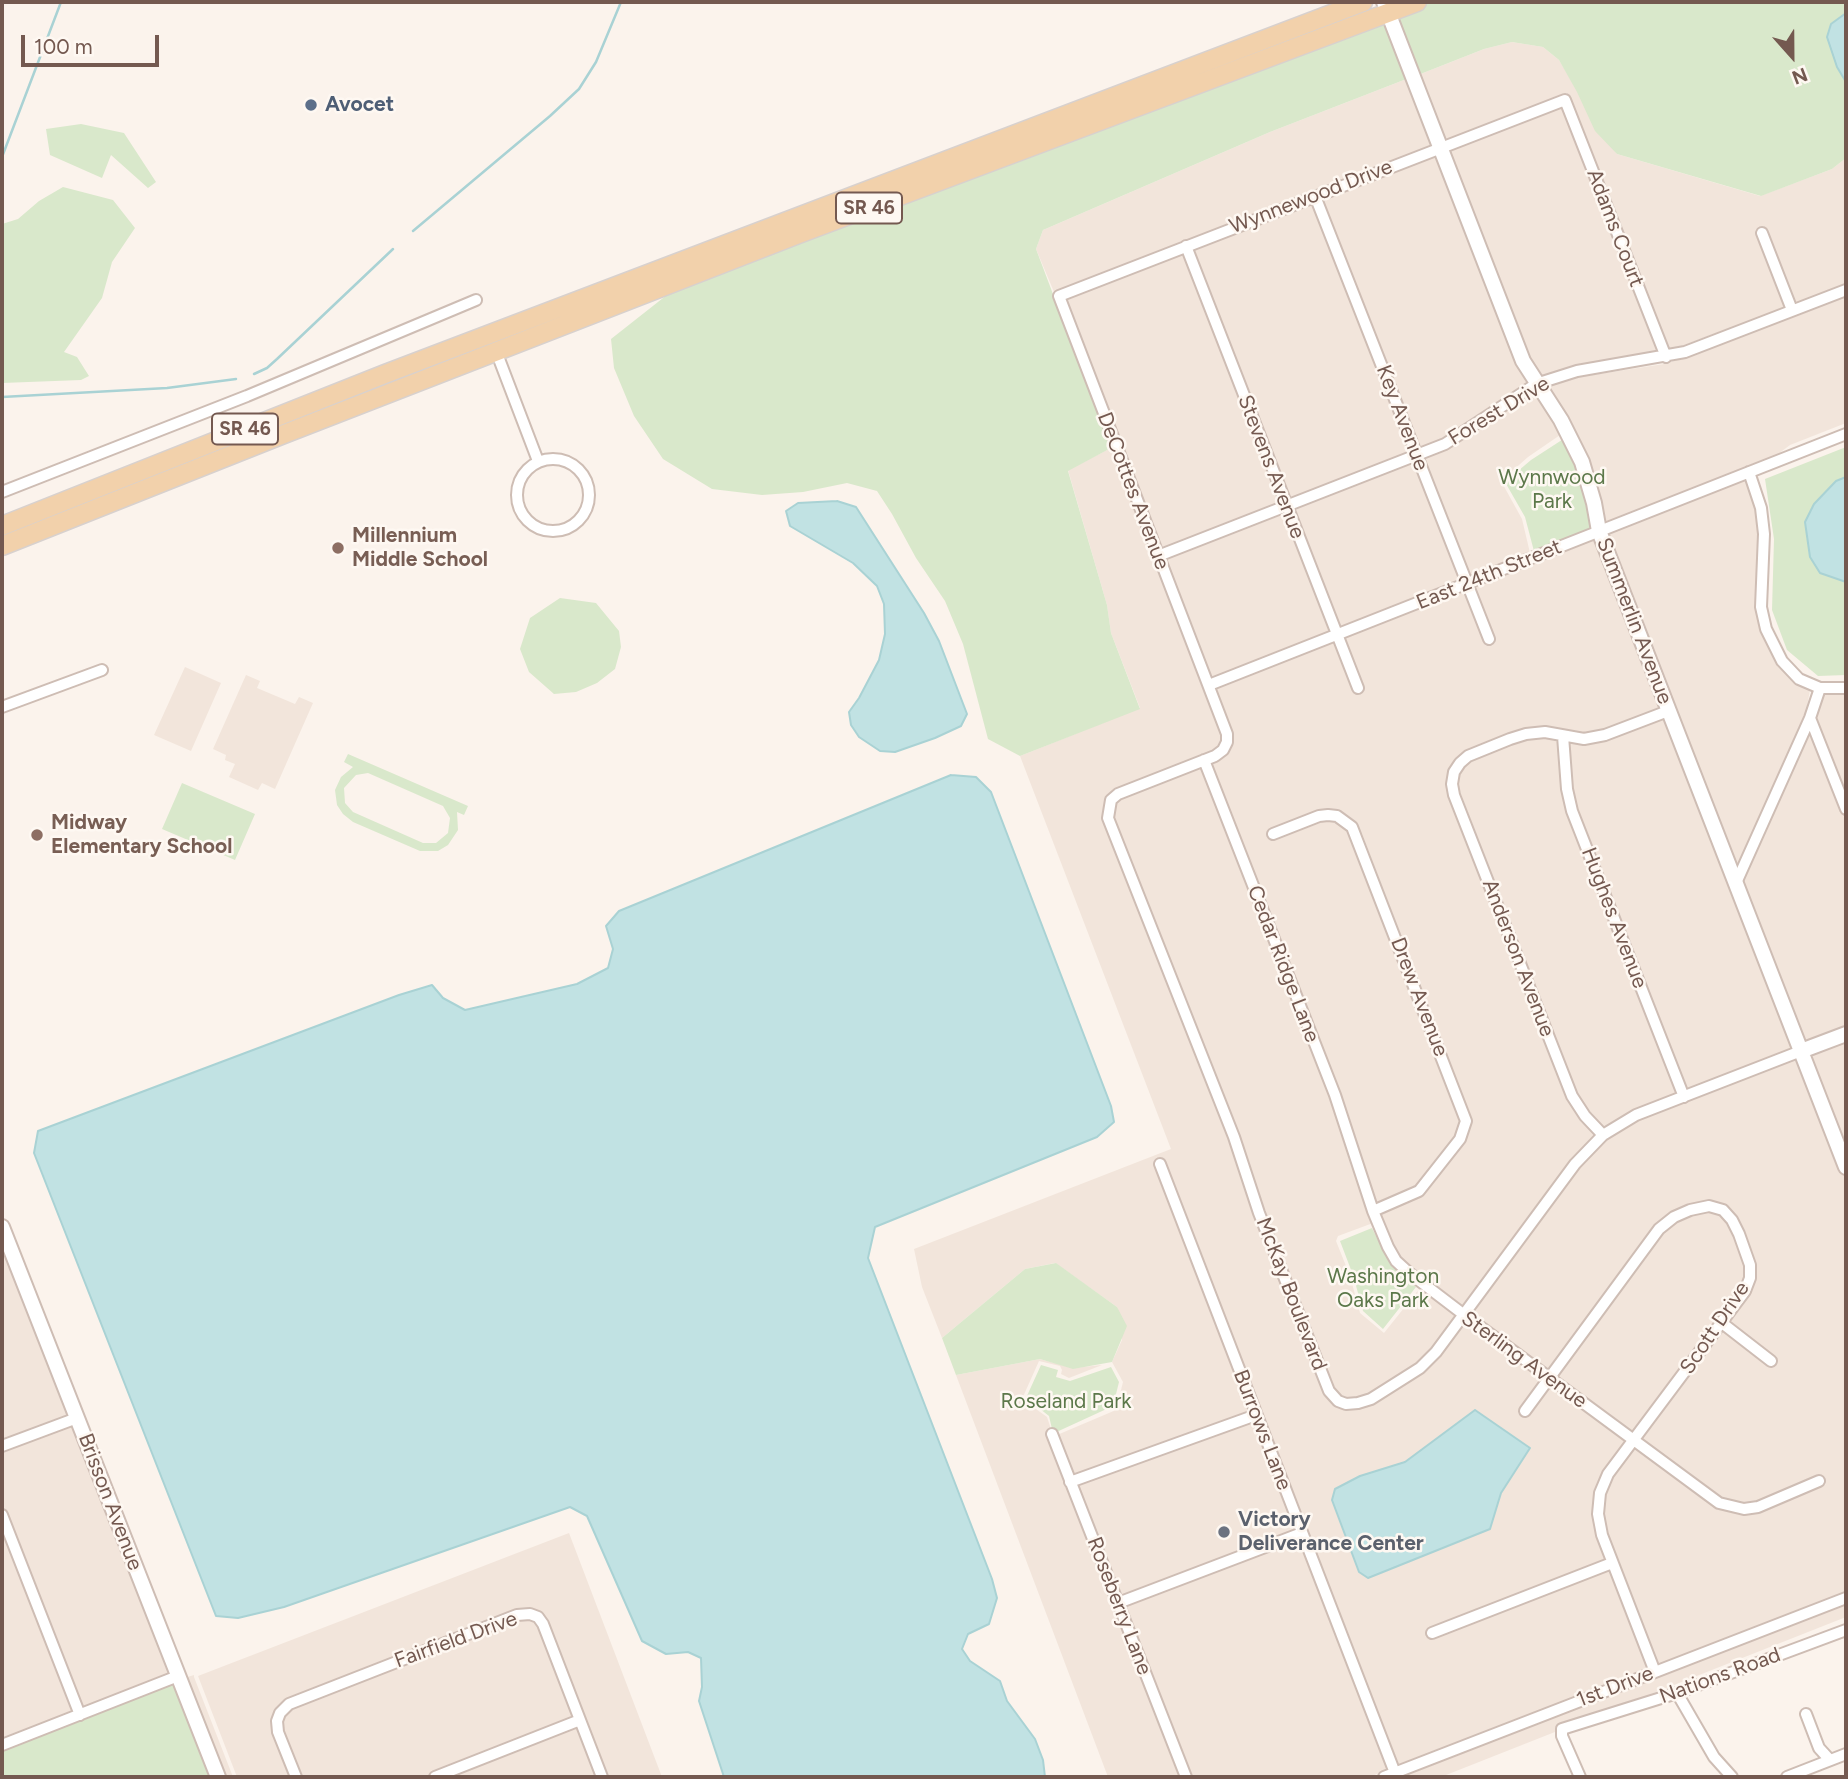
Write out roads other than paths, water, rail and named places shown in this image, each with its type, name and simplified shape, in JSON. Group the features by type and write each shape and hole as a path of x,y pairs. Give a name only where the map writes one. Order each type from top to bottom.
{"main road":[{"name":"SR 46","path":"2,526 397,370 1363,2"},
{"name":"SR 46","path":"2,546 496,351 1386,7 1417,2"}],"street":[{"name":"Summerlin Avenue","path":"1386,7 1523,361 1574,442 1589,481 1599,531 1846,1167"},
{"name":"Wynnewood Drive","path":"1059,296 1565,100"},
{"name":"Adams Court","path":"1565,100 1666,357"},
{"name":"Key Avenue","path":"1315,196 1489,639"},
{"path":"1762,233 1792,310"},
{"name":"Stevens Avenue","path":"1186,246 1358,688"},
{"name":"Forest Drive","path":"1158,556 1445,444 1536,384 1577,371 1685,352 1846,290"},
{"name":"DeCottes Avenue","path":"1059,296 1209,685"},
{"path":"2,492 247,397 476,300"},
{"path":"496,351 538,461"},
{"name":"East 24th Street","path":"1209,685 1846,434"},
{"path":"554,458 568,462 579,470 587,481 589,495 586,509 578,521 566,528 552,531 538,528 526,520 519,508 516,494 519,480 538,461 554,458"},
{"path":"1749,472 1761,508 1764,534 1761,607 1766,629 1782,661 1799,679 1820,688 1846,688"},
{"path":"2,707 102,670"},
{"name":"McKay Boulevard","path":"1209,685 1225,725 1227,742 1223,750 1215,756 1118,794 1111,800 1108,818 1234,1137 1259,1213 1329,1391 1338,1401 1346,1404 1371,1399 1420,1368 1436,1352 1574,1164 1603,1135 1636,1115 1801,1051"},
{"path":"1736,883 1810,718 1820,688"},
{"path":"1563,736 1584,738 1605,735 1668,711"},
{"path":"1810,718 1846,809"},
{"name":"Anderson Avenue","path":"1563,736 1545,732 1526,734 1468,756 1454,772 1452,784 1572,1096 1603,1135"},
{"name":"Hughes Avenue","path":"1563,736 1567,789 1573,811 1684,1097"},
{"name":"Cedar Ridge Lane","path":"1203,761 1335,1095 1358,1169"},
{"name":"Drew Avenue","path":"1273,834 1328,815 1337,816 1352,827 1466,1121 1460,1139 1426,1185 1410,1196 1373,1211"},
{"path":"1801,1051 1846,1034"},
{"name":"Burrows Lane","path":"1160,1164 1302,1533 1389,1775"},
{"name":"Sterling Avenue","path":"1358,1169 1373,1211 1396,1261 1463,1314 1718,1503 1744,1509 1758,1507 1819,1481"},
{"name":"Scott Drive","path":"1525,1411 1659,1229 1674,1217 1690,1210 1709,1206 1723,1210 1732,1220 1750,1265 1750,1278 1745,1291 1608,1474 1600,1493 1600,1525 1655,1672"},
{"name":"Brisson Avenue","path":"2,1227 218,1777"},
{"path":"1722,1323 1771,1361"},
{"path":"1070,1482 1256,1415"},
{"path":"2,1446 77,1418"},
{"name":"Roseberry Lane","path":"1052,1434 1186,1777"},
{"path":"2,1515 80,1715"},
{"path":"1118,1603 1302,1533"},
{"path":"1433,1633 1612,1563"},
{"name":"1st Drive","path":"1389,1775 1846,1598"},
{"name":"Fairfield Drive","path":"296,1777 278,1732 277,1721 280,1713 289,1704 517,1615 530,1614 542,1624 602,1777"},
{"name":"Nations Road","path":"1580,1777 1562,1736 1563,1729 1677,1693 1846,1630"},
{"path":"2,1745 178,1676"},
{"path":"1677,1693 1714,1757 1731,1777"},
{"path":"1806,1714 1819,1748 1829,1760"},
{"path":"435,1777 580,1720"},
{"path":"1787,1777 1846,1754"}],"water":[{"path":"1846,13 1846,82 1837,67 1827,37 1831,24"},
{"path":"1846,477 1846,582 1820,573 1810,557 1805,522 1814,504 1836,481"},
{"path":"837,501 856,507 924,613 939,641 967,714 961,726 895,752 880,751 859,737 851,725 849,712 879,660 885,634 884,604 877,586 853,563 790,526 786,511 798,503"},
{"path":"951,775 976,777 991,792 1111,1106 1114,1122 1097,1137 875,1227 868,1258 997,1598 989,1624 968,1634 962,1649 970,1661 1000,1681 1007,1701 1035,1739 1043,1760 1045,1777 724,1777 699,1701 702,1687 701,1658 688,1652 666,1654 642,1641 587,1516 570,1507 284,1607 238,1618 216,1616 34,1153 38,1131 432,985 443,998 465,1010 577,984 608,968 613,949 606,926 619,911"},
{"path":"1475,1410 1530,1448 1501,1493 1490,1529 1368,1578 1359,1572 1332,1500 1335,1489 1360,1476 1405,1462"}],"waterway":[{"path":"2,157 61,2"},
{"path":"413,231 579,89 596,62 621,2"},
{"path":"254,374 267,368 393,249"},
{"path":"2,397 167,388 236,379"}],"place":[{"name":"Avocet","path":"311,105"},
{"name":"Millennium Middle School","path":"338,548"},
{"name":"Midway Elementary School","path":"37,835"},
{"name":"Victory Deliverance Center","path":"1224,1532"}],"park label":[{"name":"Wynnwood Park","path":"1552,490"},
{"name":"Washington Oaks Park","path":"1383,1289"},
{"name":"Roseland Park","path":"1066,1402"}]}
